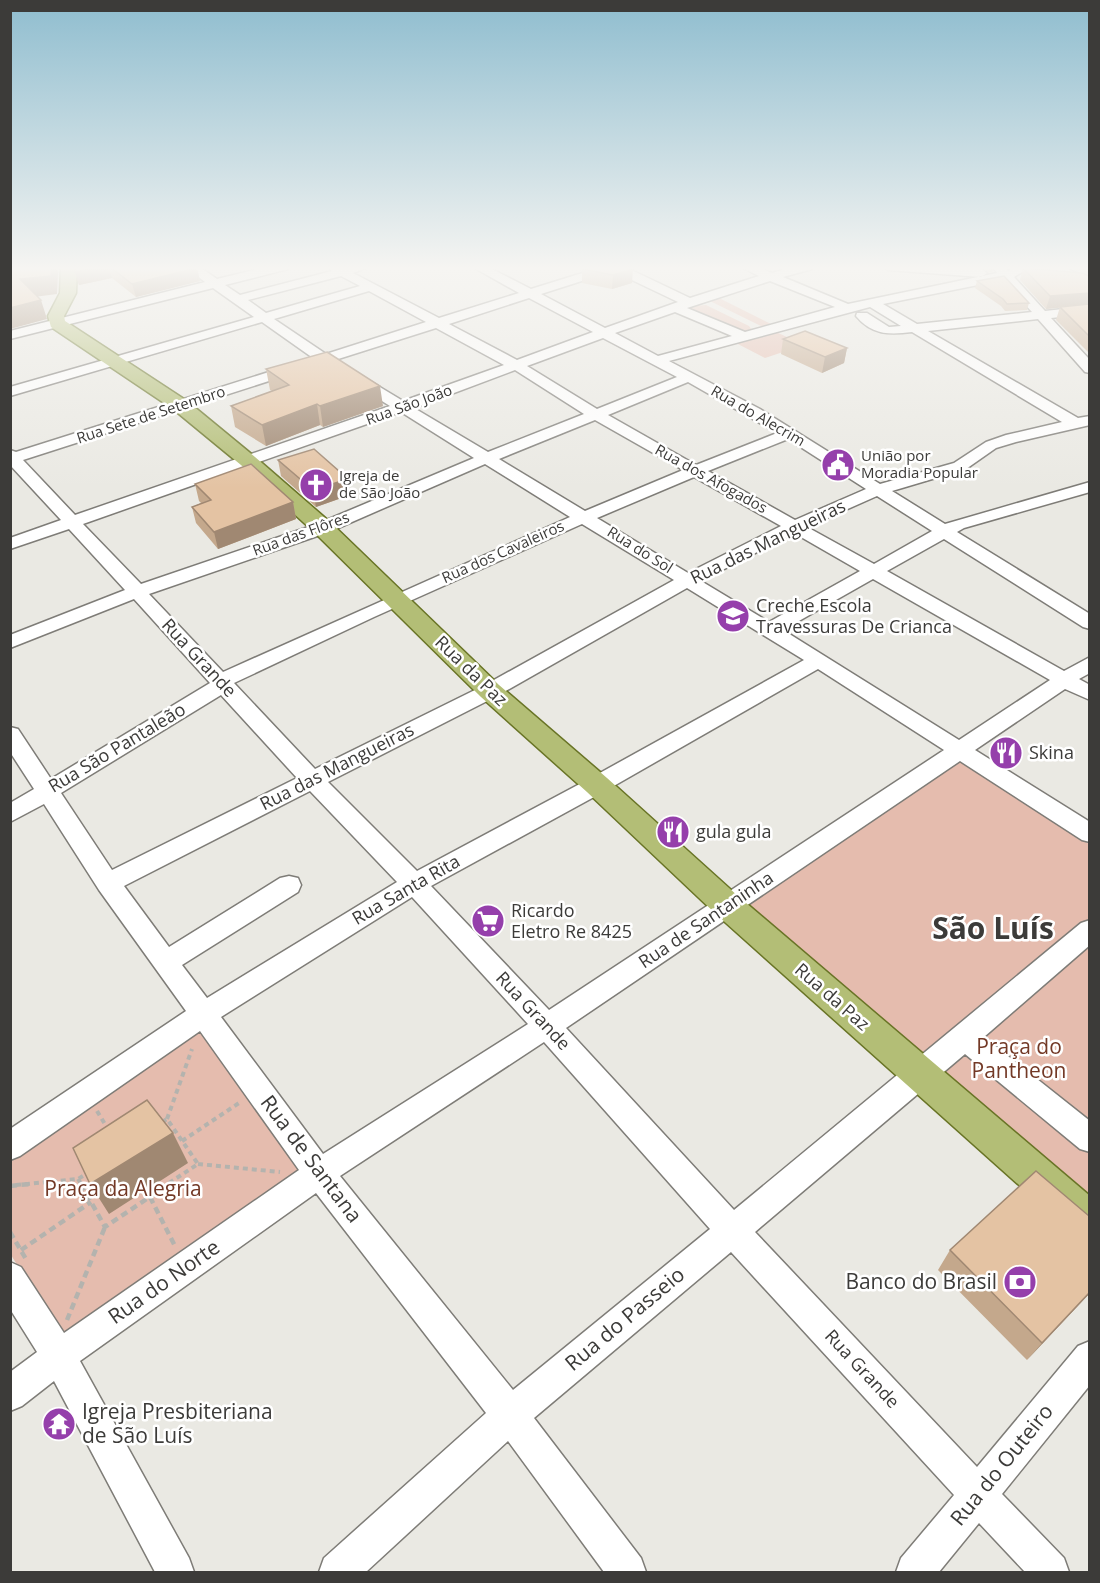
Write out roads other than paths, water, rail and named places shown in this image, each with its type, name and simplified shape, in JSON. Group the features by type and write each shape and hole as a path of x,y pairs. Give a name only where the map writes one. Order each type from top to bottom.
{"main road":[{"name":"Rua da Paz","path":"82,340 180,405 248,461 322,528 490,691 597,784 728,906 1089,1222"}],"street":[{"path":"12,392 189,340"},
{"name":"Rua do Sol","path":"295,340 402,408 586,516 818,660 1089,834"},
{"name":"Rua Sete de Setembro","path":"11,458 389,340"},
{"name":"Rua dos Afogados","path":"468,340 1089,694"},
{"name":"Rua São João","path":"10,544 402,408 587,340"},
{"name":"Rua do Alecrim","path":"619,340 746,407 1089,623"},
{"path":"657,360 730,340"},
{"path":"935,340 1082,422"},
{"path":"1062,340 1089,369"},
{"name":"Rua das Flôres","path":"10,642 136,592 322,528 487,458 689,377"},
{"name":"Rua das Mangueiras","path":"108,883 490,691 688,580 795,526 877,490 960,466 991,446 1011,438 1082,422"},
{"name":"Rua dos Cavaleiros","path":"222,682 228,677 396,599 586,516 789,433"},
{"name":"Rua Grande","path":"11,458 312,780 414,884 547,1026 732,1230 1050,1572"},
{"path":"769,630 944,531 975,518 1089,487"},
{"name":"Rua Santa Rita","path":"10,1146 205,1013 343,926 414,884 818,660"},
{"name":"Rua de Santaninha","path":"320,1173 728,906 1089,663"},
{"name":"Rua São Pantaleão","path":"10,814 215,689 222,682"},
{"name":"Rua de Santana","path":"10,734 108,883 320,1173 510,1415 627,1572"},
{"path":"167,961 289,885"},
{"name":"Rua do Passeio","path":"338,1572 510,1415 920,1075 1089,930"},
{"path":"964,1037 1089,1139"},
{"name":"Rua do Norte","path":"10,1394 62,1341 320,1173"},
{"path":"21,1266 62,1341 175,1572"},
{"name":"Rua do Outeiro","path":"915,1572 1089,1358"}],"place":[{"name":"União por Moradia Popular","path":"838,465"},
{"name":"Igreja de de São João","path":"316,485"},
{"name":"Creche Escola Travessuras De Crianca","path":"733,616"},
{"name":"Skina","path":"1006,753"},
{"name":"gula gula","path":"673,832"},
{"name":"Ricardo Eletro Re 8425","path":"488,921"},
{"name":"Banco do Brasil","path":"1020,1282"},
{"name":"Igreja Presbiteriana de São Luís","path":"59,1424"}],"district":[{"name":"São Luís","path":"993,929"}],"park label":[{"name":"Praça do Pantheon","path":"1019,1059"},
{"name":"Praça da Alegria","path":"123,1189"}]}
